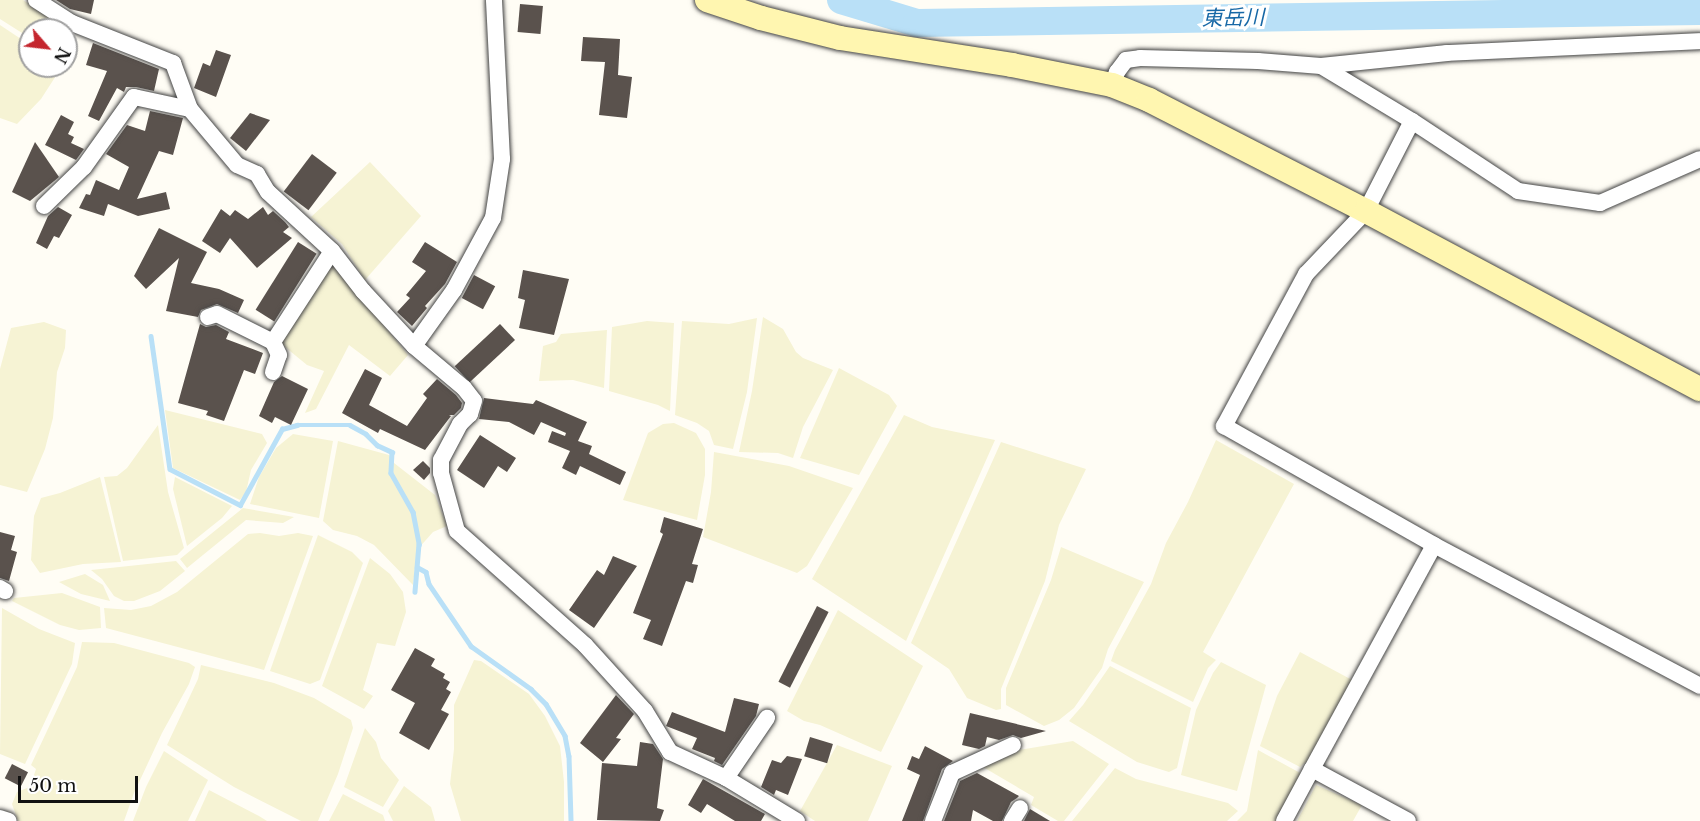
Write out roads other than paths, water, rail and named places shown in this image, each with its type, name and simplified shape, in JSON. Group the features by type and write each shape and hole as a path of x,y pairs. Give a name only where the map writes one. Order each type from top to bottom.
{"street":[{"path":"36,0 72,23 173,63 190,109 237,165 256,174 268,192 332,251 363,291 414,346 464,388 474,401 470,414 460,424 441,460 441,473 457,531 585,645 645,711 670,752 726,778 797,821"},
{"path":"414,346 454,290 493,218 502,159 494,0"},
{"path":"707,0 761,18 840,38 1012,65 1112,85 1149,100 1366,211 1700,389"},
{"path":"1112,85 1117,72 1126,60 1140,58 1258,61 1321,66 1448,53 1700,41"},
{"path":"1321,66 1412,121 1518,191 1600,203 1700,159"},
{"path":"44,206 84,167 134,97 190,109"},
{"path":"1412,121 1366,211 1306,274 1224,426 1434,545 1700,686"},
{"path":"273,342 332,251"},
{"path":"208,317 216,314 273,342 279,355 273,372"},
{"path":"1284,821 1434,545"},
{"path":"726,778 767,718"},
{"path":"952,773 1013,744"},
{"path":"933,821 959,756"},
{"path":"1312,769 1408,821"},
{"path":"770,803 770,821"},
{"path":"0,818 9,821"}],"waterway":[{"name":"東岳川","path":"841,0 917,23 1700,11"},
{"path":"151,336 170,469 240,505 282,429 297,425 350,425 366,434 377,445 392,452 391,473 413,512 419,544 415,592"},
{"path":"417,567 426,572 429,584 471,646 531,689 546,704 565,736 569,756 571,821"}]}
